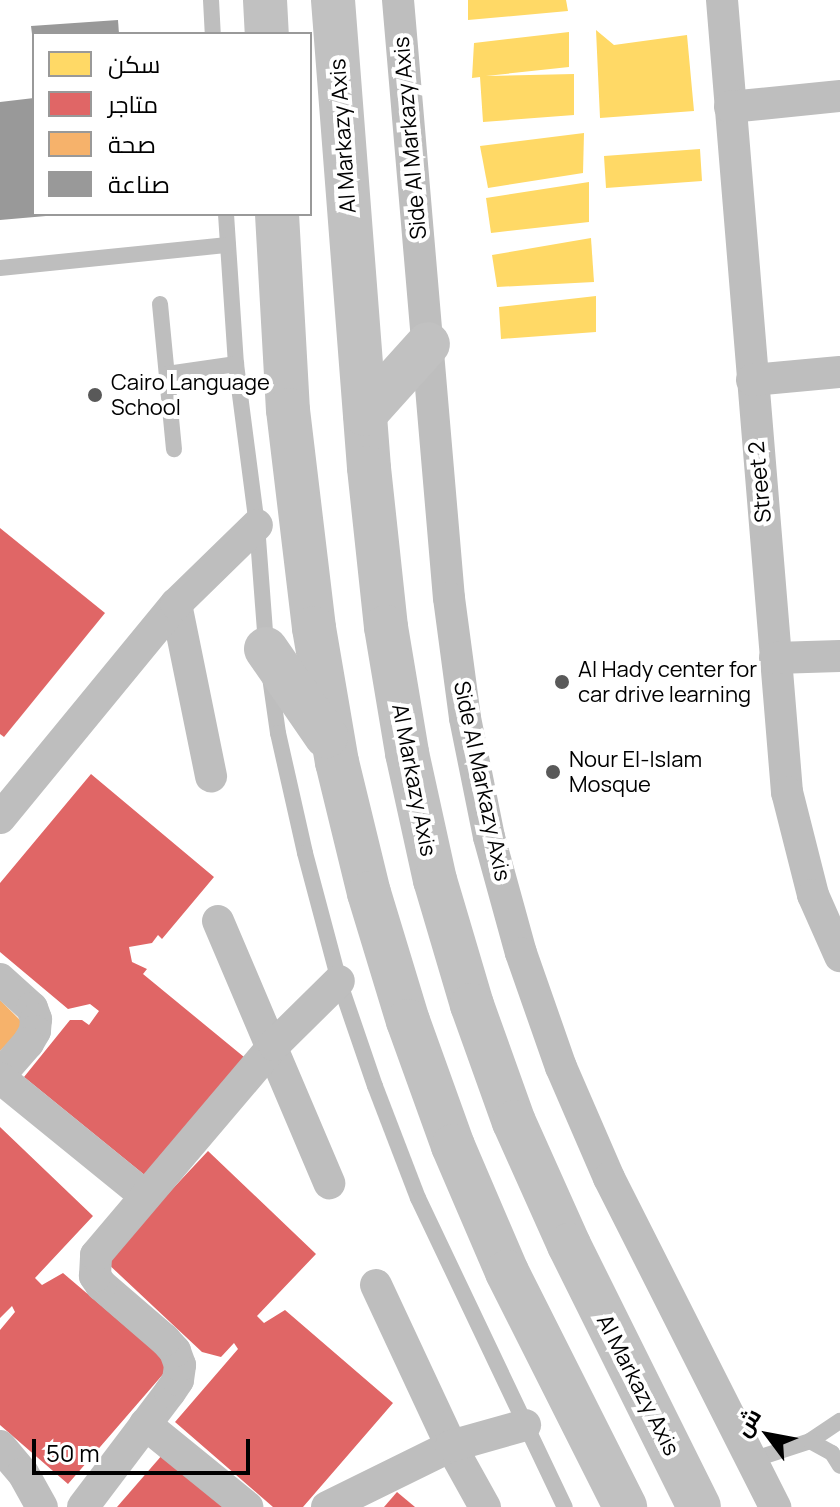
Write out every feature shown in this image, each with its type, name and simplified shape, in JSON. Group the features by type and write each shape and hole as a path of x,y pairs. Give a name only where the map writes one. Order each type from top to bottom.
{"main road":[{"path":"265,0 267,32"},
{"name":"Al Markazy Axis","path":"333,0 365,414 386,627 407,753 435,880 472,1005 514,1122 616,1342 699,1507"},
{"path":"277,216 288,410 314,628 335,749 369,893 408,1021 453,1146 507,1272 625,1507"},
{"path":"365,414 428,344"},
{"path":"266,649 335,749"},
{"path":"594,1445 601,1450 618,1451 625,1446 632,1432 608,1364 616,1342"}],"street":[{"name":"Side Al Markazy Axis","path":"398,0 449,598 465,718 489,837 517,938 561,1067 609,1178 775,1507"},
{"name":"Street 2","path":"722,0 787,792 813,895 840,956"},
{"path":"730,107 840,96"},
{"path":"752,380 840,372"},
{"path":"2,822 176,604 257,525"},
{"path":"176,604 211,776"},
{"path":"775,658 840,656"},
{"path":"218,921 274,1045 329,1183"},
{"path":"0,979 32,1008 36,1019 35,1031 28,1043 0,1076 145,1196"},
{"path":"83,1507 178,1380 180,1365 175,1351 165,1340 101,1285 94,1266 101,1246 274,1045 339,981"},
{"path":"376,1285 451,1446 485,1507"},
{"path":"145,1424 247,1507"},
{"path":"327,1507 451,1446 525,1425"},
{"path":"0,1446 23,1473 42,1507"}],"lane":[{"path":"211,0 213,32"},
{"path":"226,216 236,364 257,525 266,649 278,733 339,981 418,1198 565,1507"},
{"path":"0,268 228,245"},
{"path":"160,304 174,449"},
{"path":"167,374 236,364"},
{"path":"752,1460 810,1441 840,1421"},
{"path":"810,1441 832,1453 840,1466"}],"building: سكن":[{"path":"468,0 566,0 568,11 468,20"},
{"path":"596,30 614,45 687,35 694,111 600,118"},
{"path":"569,32 569,67 486,76 574,74 574,115 483,122 480,77 472,78 474,43"},
{"path":"584,133 583,173 488,188 480,146"},
{"path":"700,149 702,181 606,188 604,156"},
{"path":"589,182 589,222 491,233 486,198"},
{"path":"591,238 594,282 497,287 492,255"},
{"path":"596,296 596,332 501,339 499,307"}],"building: متاجر":[{"path":"0,528 105,613 4,737 0,734"},
{"path":"91,774 214,877 162,939 158,935 152,943 129,947 132,962 147,969 143,974 244,1057 147,1177 24,1077 70,1020 82,1020 89,1025 99,1011 90,1004 68,1009 0,952 0,883"},
{"path":"0,1127 93,1216 35,1278 42,1285 63,1273 171,1365 68,1484 0,1425 0,1330 15,1312 12,1306 0,1318"},
{"path":"208,1151 316,1254 257,1316 264,1323 285,1310 393,1403 303,1507 273,1507 175,1422 238,1349 234,1343 221,1357 202,1352 105,1261"},
{"path":"163,1454 237,1507 117,1507"},
{"path":"397,1492 415,1507 384,1507"}],"building: صحة":[{"path":"0,1000 25,1025 0,1051"}],"building: صناعة":[{"path":"118,20 119,32 32,34 31,26"},
{"path":"32,98 32,216 46,216 0,220 0,102"}],"place":[{"name":"Cairo Language School","path":"95,395"},
{"name":"Al Hady center for car drive learning","path":"562,682"},
{"name":"Nour El-Islam Mosque","path":"553,772"}]}
